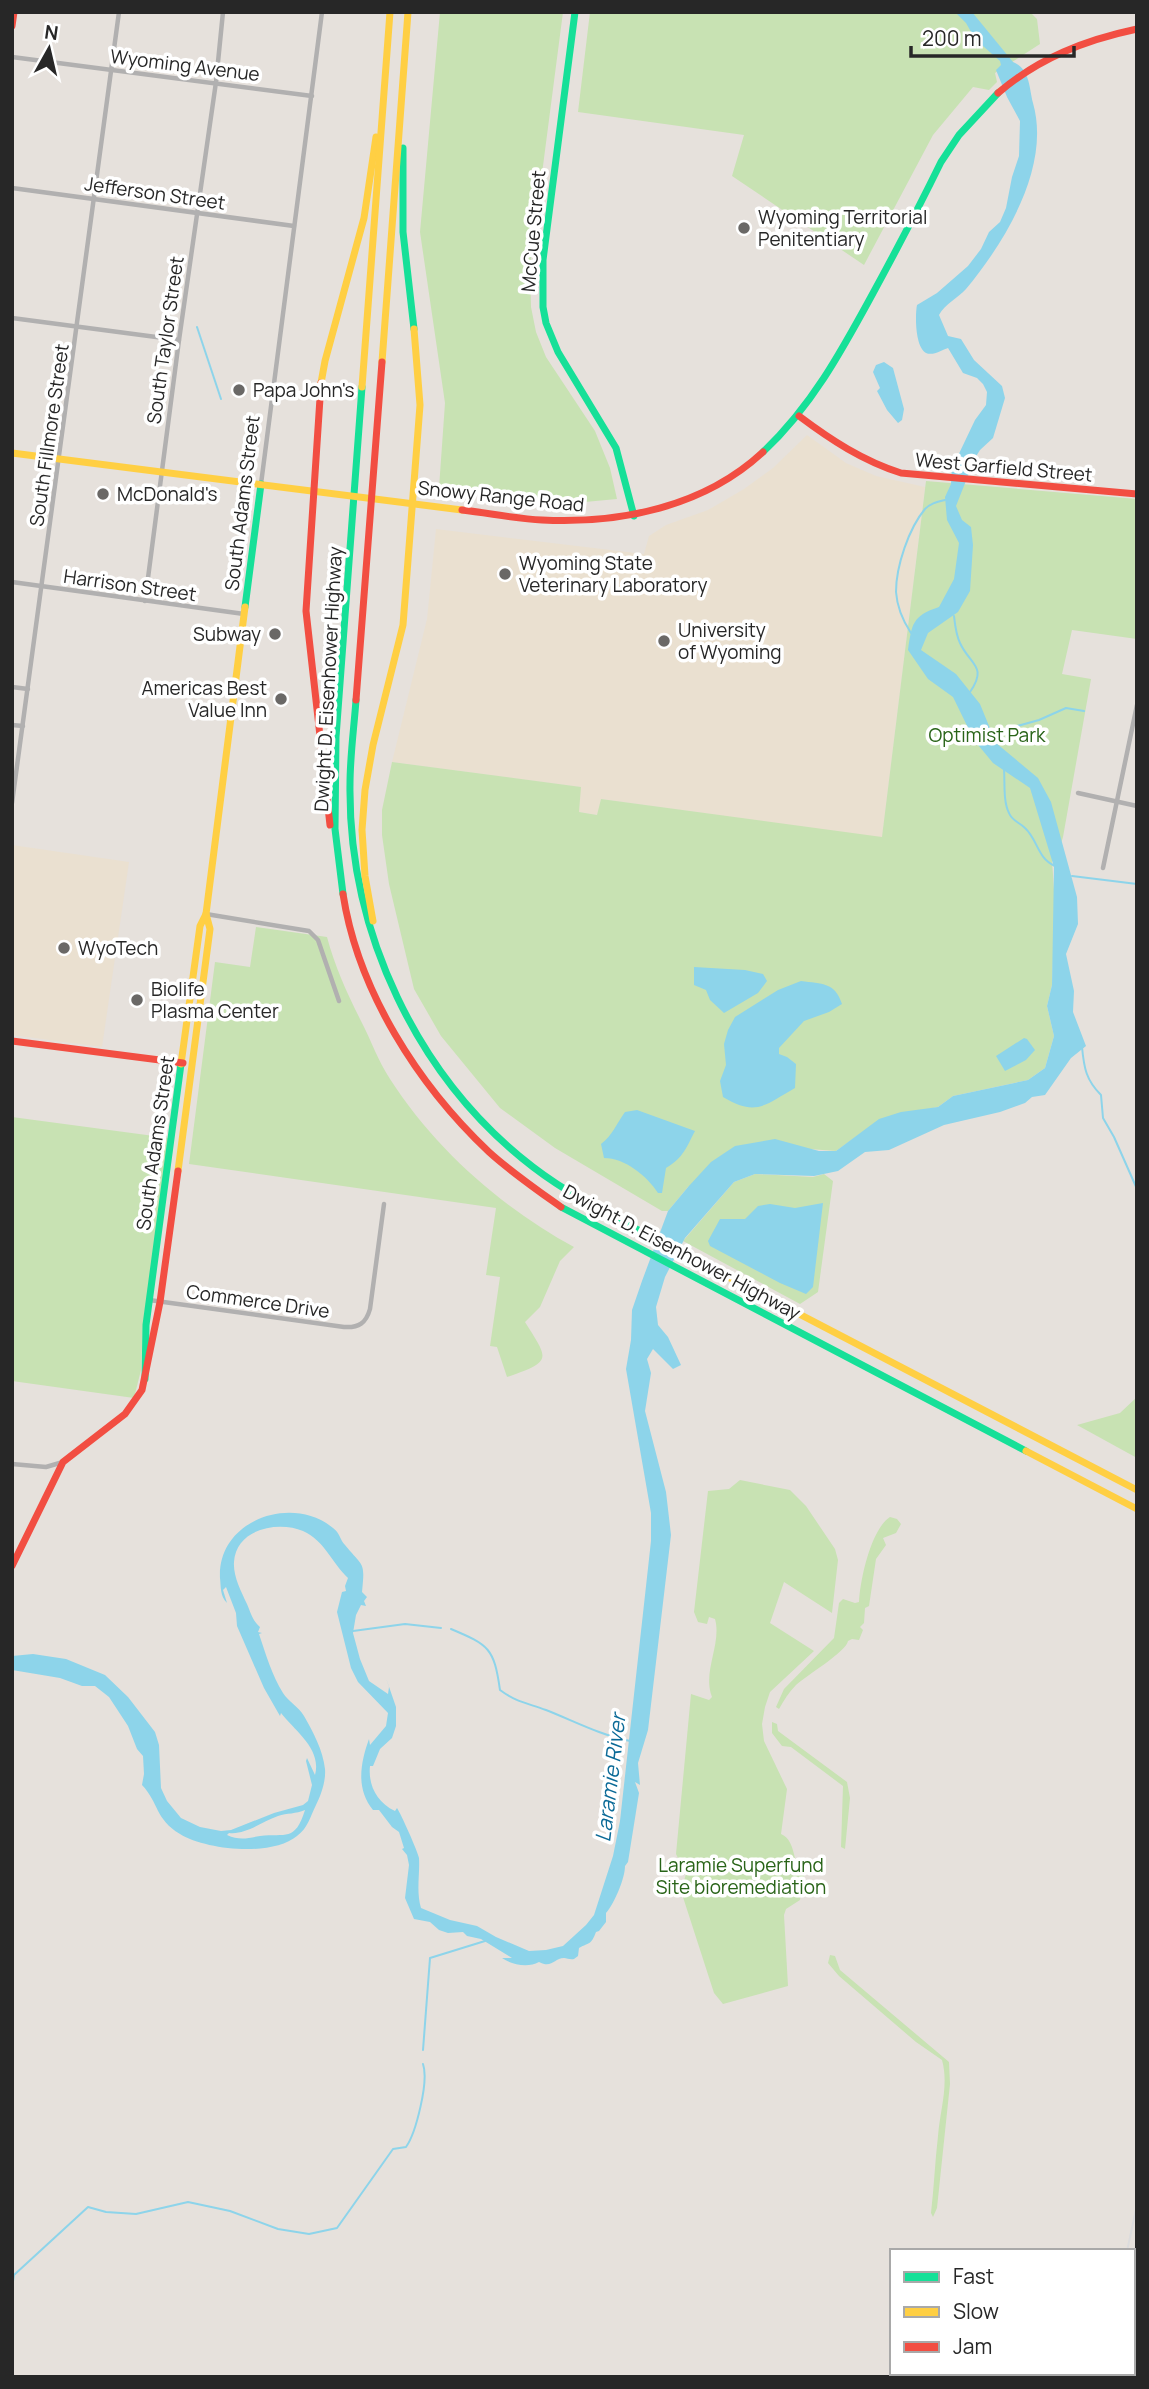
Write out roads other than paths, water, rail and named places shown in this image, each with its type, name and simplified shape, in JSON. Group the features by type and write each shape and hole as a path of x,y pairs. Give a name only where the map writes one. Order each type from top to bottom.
{"main road":[{"path":"12,26 14,12"},
{"name":"Dwight D. Eisenhower Highway","path":"390,12 337,737 337,859 351,929 363,966 402,1044 427,1083 489,1152 566,1210 1137,1509"},
{"name":"Dwight D. Eisenhower Highway","path":"408,12 350,785 353,848 362,899 374,944 393,990 425,1049 481,1121 531,1166 567,1191 1137,1490"},
{"name":"McCue Street","path":"575,12 541,277 542,307 558,352 616,448 634,516"},
{"name":"Snowy Range Road","path":"12,453 561,521 607,520 634,516 686,500 728,478 770,446 799,416 853,330 941,162 955,140 990,99 1029,68 1047,58 1094,38 1137,29"},
{"path":"407,30 402,232 420,405 403,625 368,768 362,830 365,876 374,926 386,962 425,1049"},
{"path":"337,859 331,832 306,611 313,491 319,397 325,360 364,218 387,59"},
{"name":"West Garfield Street","path":"799,416 838,445 866,461 901,473 1137,494"},
{"name":"South Adams Street","path":"145,1379 149,1300 200,926 206,914 261,484"},
{"name":"South Adams Street","path":"64,1462 133,1406 145,1379 160,1302 210,929 206,914"},
{"path":"12,1041 192,1064"},
{"path":"12,1566 64,1462"}],"street":[{"name":"South Fillmore Street","path":"12,803 119,12"},
{"name":"South Taylor Street","path":"145,601 216,82 223,12"},
{"name":"South Adams Street","path":"261,484 322,12"},
{"name":"Wyoming Avenue","path":"12,57 312,96"},
{"name":"Jefferson Street","path":"12,188 294,226"},
{"path":"12,318 179,340"},
{"name":"Harrison Street","path":"12,582 244,614"},
{"path":"12,687 28,689"},
{"path":"1103,868 1137,705"},
{"path":"12,725 23,726"},
{"path":"1078,793 1137,806"},
{"path":"206,914 309,931 318,940 339,1001"},
{"name":"Commerce Drive","path":"149,1300 344,1327 362,1324 370,1309 384,1204"},
{"path":"12,1464 46,1467 64,1462"}],"water":[{"path":"955,12 972,12 1026,74 1037,127 1036,152 1030,177 1010,226 966,289 939,315 948,336 961,339 974,360 1002,386 1005,398 993,438 975,458 956,506 962,520 971,527 973,545 970,591 958,612 928,633 921,650 956,674 980,704 996,743 1038,778 1051,802 1077,897 1078,924 1066,954 1074,991 1073,1012 1086,1046 1071,1058 1045,1095 1032,1097 1025,1103 1000,1112 944,1125 889,1150 865,1152 838,1171 814,1176 755,1174 734,1182 685,1238 665,1277 656,1307 658,1325 668,1337 681,1365 673,1369 653,1349 647,1359 651,1373 645,1411 666,1492 671,1535 648,1730 638,1763 640,1785 635,1782 639,1793 628,1862 618,1891 606,1913 606,1922 588,1944 579,1948 578,1956 574,1959 561,1958 550,1964 515,1964 502,1958 512,1958 481,1939 467,1936 463,1932 448,1933 439,1930 430,1922 414,1919 405,1898 409,1865 399,1832 379,1810 373,1810 362,1785 363,1758 369,1739 370,1745 386,1726 388,1713 358,1682 351,1668 337,1612 348,1578 311,1535 293,1528 271,1527 260,1530 242,1541 234,1562 238,1583 255,1622 260,1627 258,1632 262,1633 259,1634 276,1679 285,1696 304,1716 324,1762 325,1774 320,1797 304,1829 286,1843 272,1847 239,1849 206,1844 180,1834 161,1817 142,1785 143,1756 109,1697 95,1686 82,1686 60,1678 12,1670 12,1656 33,1654 66,1659 105,1675 128,1697 155,1732 159,1745 161,1788 167,1801 181,1818 200,1827 231,1830 303,1805 308,1801 312,1785 306,1761 307,1758 315,1775 315,1757 300,1734 281,1713 280,1716 264,1688 237,1626 236,1613 226,1587 223,1590 227,1603 223,1597 220,1578 222,1558 231,1541 244,1528 260,1518 298,1513 316,1518 335,1530 362,1566 362,1592 367,1597 364,1601 366,1606 361,1605 356,1615 353,1633 369,1681 388,1694 386,1678 396,1707 396,1726 392,1738 380,1749 373,1766 370,1766 370,1779 378,1798 395,1811 397,1808 416,1848 419,1858 418,1889 421,1908 450,1920 477,1926 529,1951 563,1946 594,1915 613,1856 620,1821 651,1541 651,1513 626,1369 632,1310 668,1211 711,1162 735,1146 775,1139 819,1151 836,1151 879,1119 901,1112 938,1107 953,1096 1028,1080 1045,1068 1054,1036 1047,1006 1052,985 1054,867 1030,788 993,763 974,740 953,697 928,679 908,650 915,622 923,614 939,607 954,579 959,543 947,520 945,497 951,484 952,464 986,405 987,392 977,378 963,373 948,348 932,354 922,350 917,330 917,305 937,293 968,266 981,249 989,232 1000,222 1019,156 1020,121 996,70 1001,65 1000,61 975,39 966,23","holes":["305,1810 301,1820 288,1834 244,1839 227,1835 247,1830 278,1816"]},
{"path":"884,362 893,368 904,409 902,420 898,423 877,391 880,388 873,372 876,365"},
{"path":"694,967 745,970 763,974 767,981 758,993 724,1013 710,1000 706,990 694,985"},
{"path":"801,981 827,985 836,992 842,1004 804,1021 779,1048 779,1054 796,1064 795,1088 768,1104 752,1107 723,1097 720,1081 726,1065 724,1044 735,1017 778,990"},
{"path":"1024,1038 1035,1050 1026,1060 1005,1071 996,1056"},
{"path":"637,1110 695,1131 681,1156 666,1168 662,1193 658,1193 642,1174 620,1161 604,1158 601,1144 625,1112"},
{"path":"823,1203 813,1287 806,1294 710,1246 708,1241 720,1219 745,1219 758,1206 770,1204 795,1208"}],"waterway":[{"path":"197,327 221,399"},
{"path":"911,633 905,624 896,592 901,559 919,517 932,504 945,500"},
{"path":"954,616 959,640 976,666 977,676 970,692"},
{"path":"994,737 1003,730 1039,720 1066,708 1084,711"},
{"path":"1004,769 1005,797 1010,816 1025,828 1041,854 1055,866"},
{"path":"1072,876 1137,884"},
{"path":"1082,1047 1087,1073 1101,1095 1103,1118 1137,1189"},
{"path":"353,1631 405,1624 441,1628"},
{"name":"Laramie River","path":"451,1629 474,1639 488,1650 495,1665 500,1690 506,1694 630,1741"},
{"path":"423,2050 430,1958 485,1941"},
{"path":"12,2287 14,2275 88,2207 106,2212 136,2214 188,2202 230,2211 278,2229 309,2234 337,2228 393,2149 406,2147 410,2140 423,2094 423,2064"}],"railway":[{"path":"1127,2249 1137,2205"},
{"path":"1135,2377 1137,2370"}],"place":[{"name":"Wyoming Territorial Penitentiary","path":"744,228"},
{"name":"Papa John's","path":"239,390"},
{"name":"McDonald's","path":"103,494"},
{"name":"Wyoming State Veterinary Laboratory","path":"505,574"},
{"name":"Subway","path":"275,634"},
{"name":"University of Wyoming","path":"664,641"},
{"name":"Americas Best Value Inn","path":"281,699"},
{"name":"WyoTech","path":"64,948"},
{"name":"Biolife Plasma Center","path":"137,1000"}],"park label":[{"name":"Optimist Park","path":"987,735"},
{"name":"Laramie Superfund Site bioremediation","path":"741,1876"}]}
